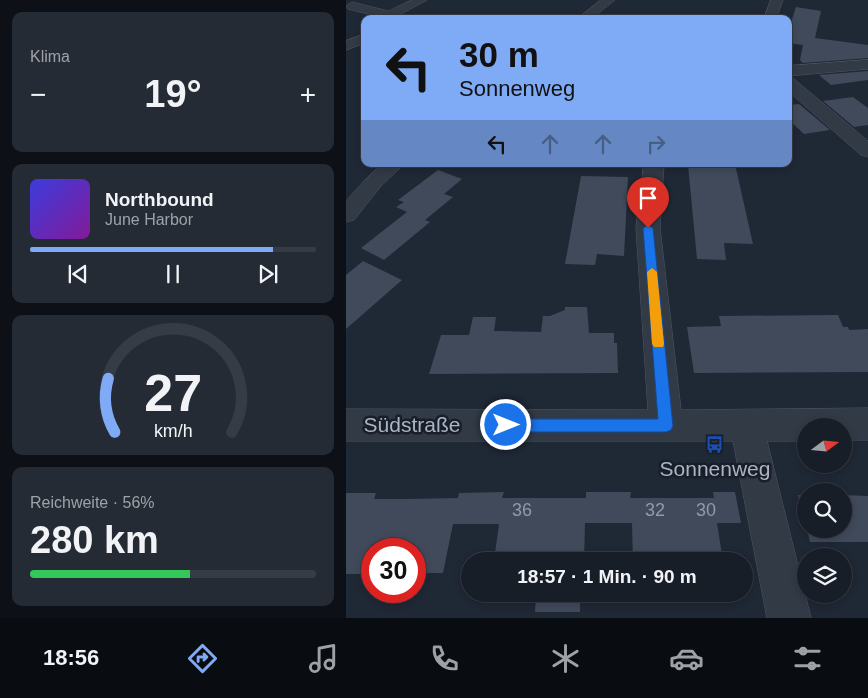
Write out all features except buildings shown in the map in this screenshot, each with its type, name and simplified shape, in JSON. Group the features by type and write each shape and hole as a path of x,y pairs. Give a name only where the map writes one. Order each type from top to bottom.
{"street":[{"path":"352,6 390,15 422,0"},
{"path":"588,15 609,0"},
{"path":"771,15 777,0"},
{"path":"346,46 361,40"},
{"path":"792,71 868,64"},
{"path":"792,85 868,151"},
{"path":"346,215 374,182 391,167"},
{"path":"654,167 648,228 666,426"},
{"path":"746,424 788,618"},
{"name":"Südstraße","path":"346,425 666,426 868,424"}],"slow traffic":[{"path":"652,272 658,344"}],"place":[{"name":"Sonnenweg","path":"715,444"}],"route":[{"path":"506,425 666,426 648,228"}]}
